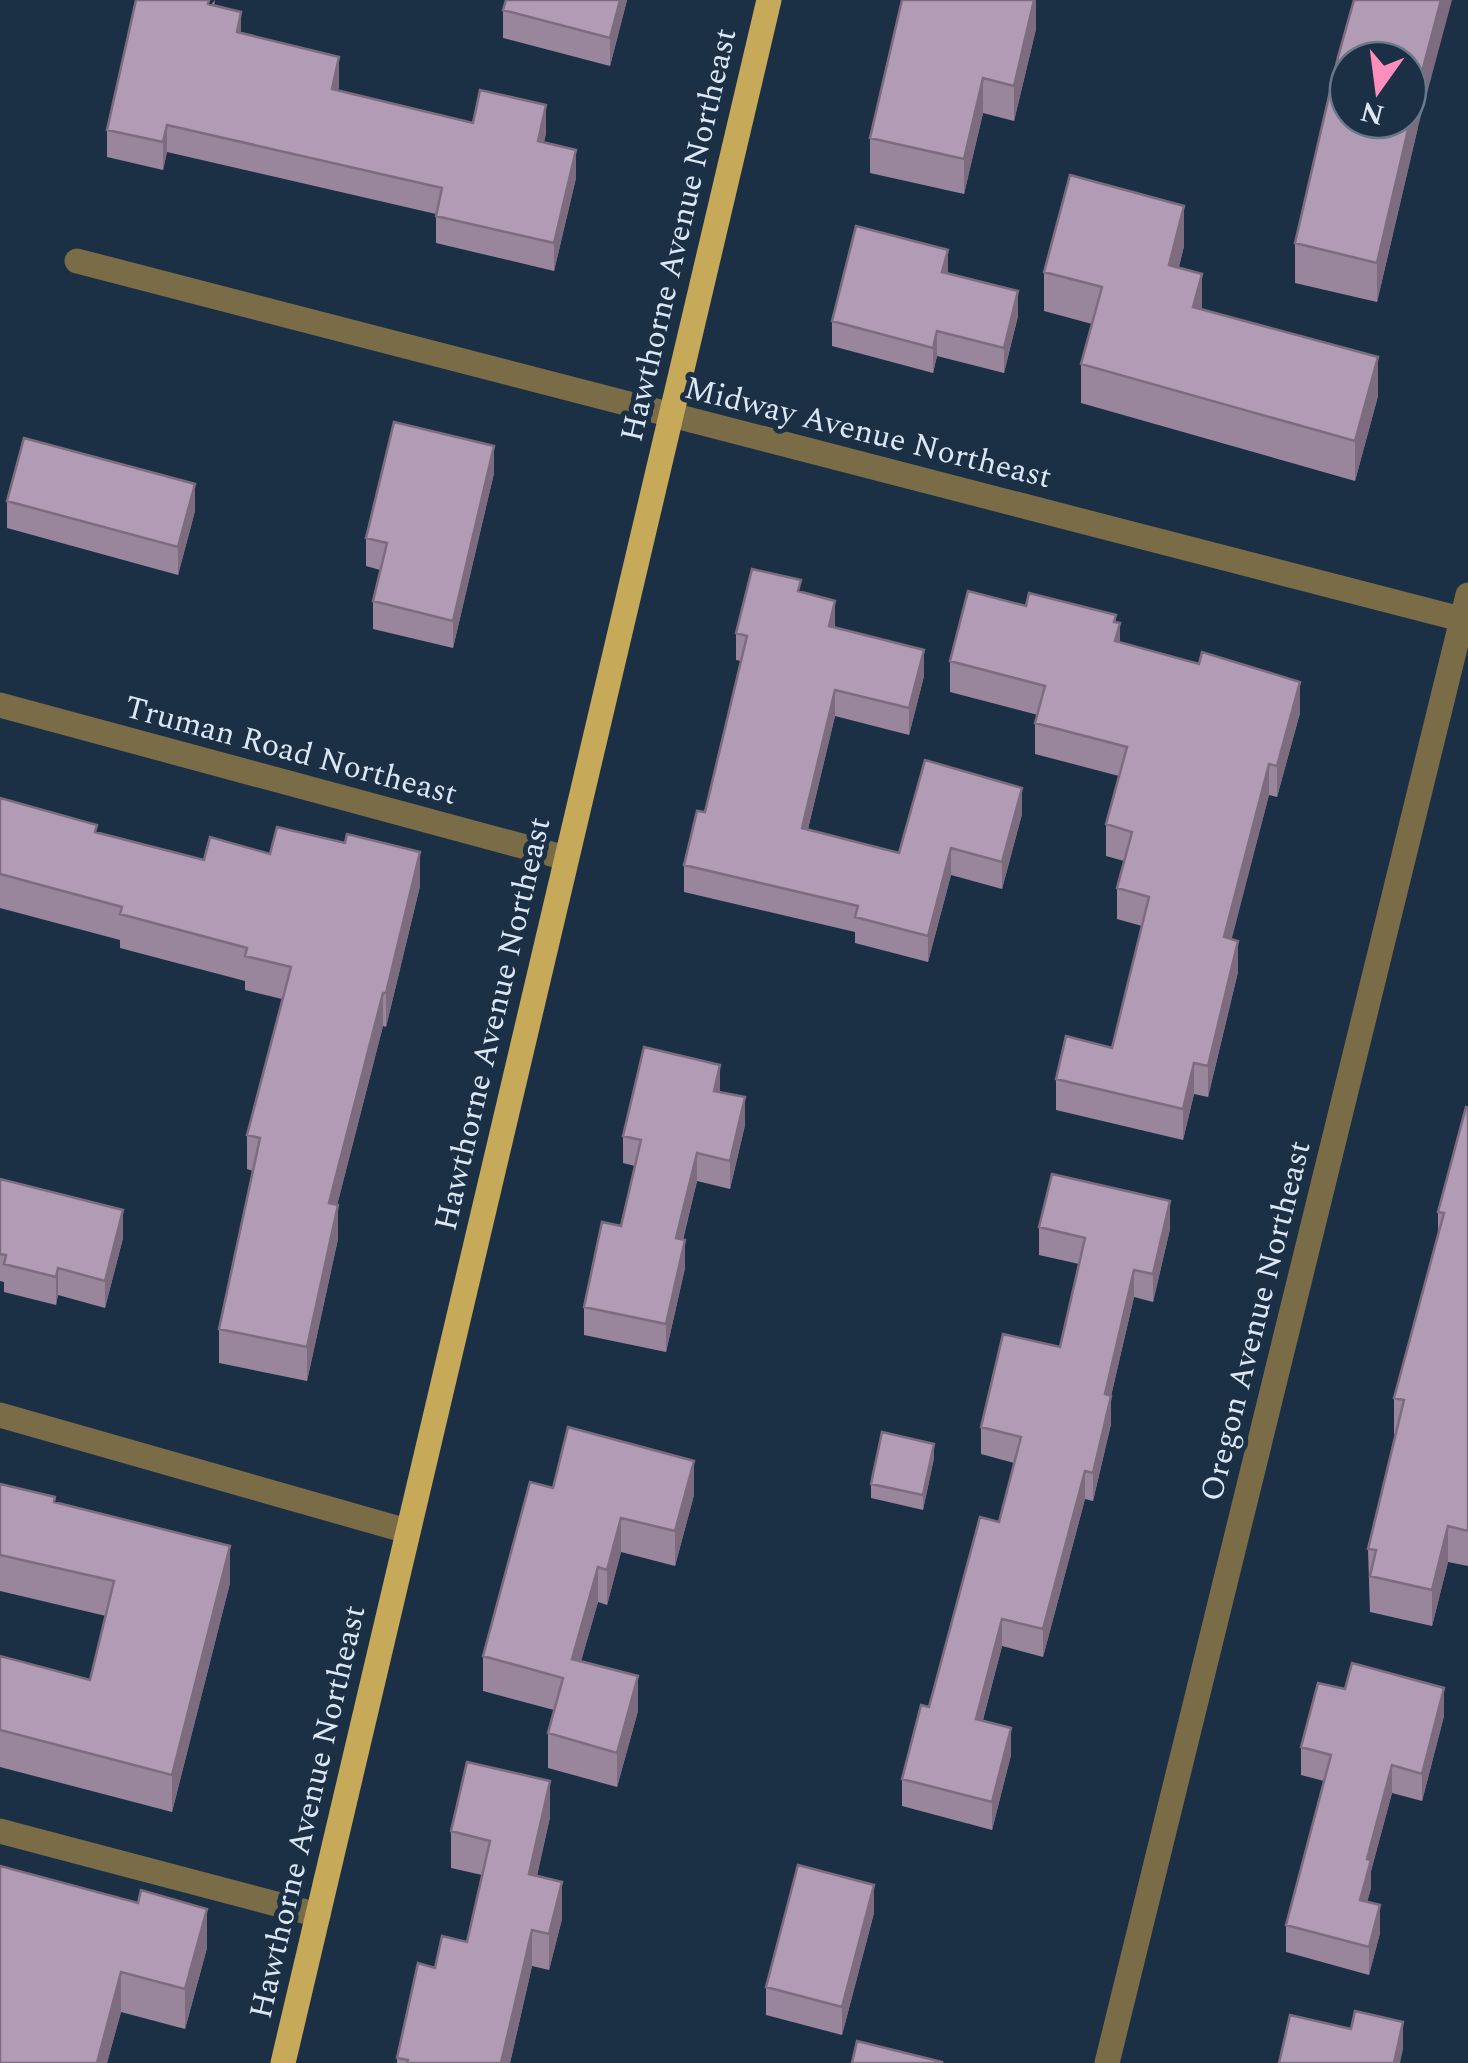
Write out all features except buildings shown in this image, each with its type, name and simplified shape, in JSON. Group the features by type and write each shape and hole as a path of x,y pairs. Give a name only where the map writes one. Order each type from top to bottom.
{"main road":[{"name":"Hawthorne Avenue Northeast","path":"283,2063 769,0"}],"street":[{"name":"Midway Avenue Northeast","path":"77,261 670,416 1466,612"},
{"name":"Oregon Avenue Northeast","path":"1107,2063 1466,612"},
{"name":"Truman Road Northeast","path":"0,705 566,858"},
{"path":"0,1416 407,1531"},
{"path":"0,1832 318,1916"}]}
